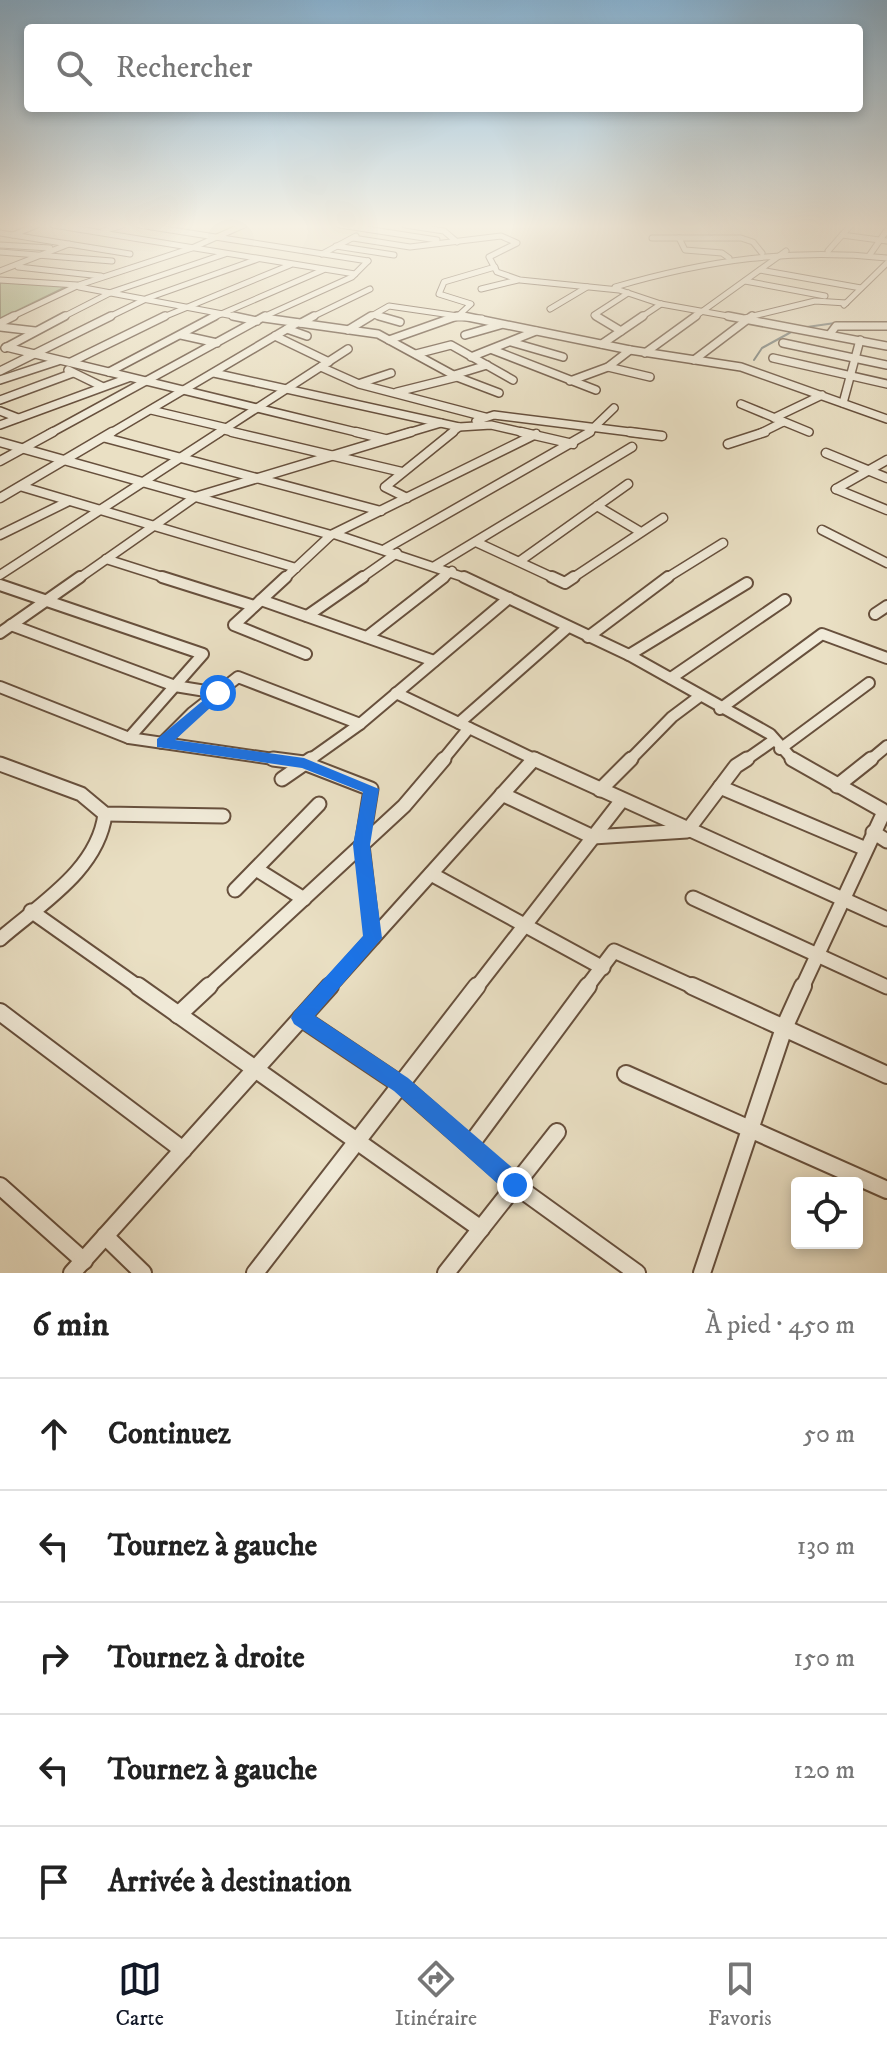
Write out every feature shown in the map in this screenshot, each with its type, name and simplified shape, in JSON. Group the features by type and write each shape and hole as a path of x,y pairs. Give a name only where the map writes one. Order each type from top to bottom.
{"street":[{"path":"57,284 259,319 378,334 455,376 499,393"},
{"path":"0,325 83,284"},
{"path":"3,348 112,292 134,284"},
{"path":"0,371 148,298 187,284"},
{"path":"70,363 187,306 241,284"},
{"path":"109,372 222,313 288,284"},
{"path":"0,461 259,319 336,284"},
{"path":"0,498 287,329 370,289 351,284"},
{"path":"389,340 458,316 471,304 439,294 443,284"},
{"path":"481,289 501,284"},
{"path":"562,284 619,290 661,304 887,346"},
{"path":"619,290 615,287 624,284"},
{"path":"645,353 740,284"},
{"path":"761,284 846,303"},
{"path":"841,284 861,288"},
{"path":"694,360 746,318 815,301 846,303 864,284"},
{"path":"550,309 587,287"},
{"path":"621,331 594,315 628,293"},
{"path":"602,344 661,304"},
{"path":"348,330 373,315 397,306 458,316 645,353 741,367 887,419"},
{"path":"373,315 400,322"},
{"path":"465,335 506,324"},
{"path":"0,325 37,331"},
{"path":"830,334 836,326 887,327"},
{"path":"287,329 307,336"},
{"path":"471,357 536,331"},
{"path":"181,335 217,343"},
{"path":"275,336 359,384 487,418"},
{"path":"843,403 860,340"},
{"path":"511,342 563,357"},
{"path":"783,343 887,365"},
{"path":"416,354 451,345 513,380"},
{"path":"3,348 387,439"},
{"path":"0,575 348,349"},
{"path":"493,350 596,390"},
{"path":"570,381 608,367 630,350"},
{"path":"773,358 887,384"},
{"path":"56,361 101,386"},
{"path":"0,380 56,361"},
{"path":"394,393 487,365"},
{"path":"608,367 650,377"},
{"path":"0,400 73,373"},
{"path":"214,373 459,427 491,425 573,444"},
{"path":"359,384 391,373"},
{"path":"0,425 130,377"},
{"path":"728,444 768,431 779,420 822,395"},
{"path":"741,404 809,432"},
{"path":"385,549 573,444 596,428 614,408"},
{"path":"151,410 402,472"},
{"path":"0,411 18,418"},
{"path":"473,426 494,415 662,436"},
{"path":"0,633 195,497 441,423"},
{"path":"407,498 385,487 459,427"},
{"path":"306,654 234,625 332,534 536,434"},
{"path":"106,438 381,511"},
{"path":"0,442 385,549 452,571 671,678 720,709 770,734 803,768 882,810 883,814 784,1028 702,1273"},
{"path":"435,566 632,447"},
{"path":"826,453 887,478"},
{"path":"887,460 836,489 887,510"},
{"path":"520,561 628,484"},
{"path":"23,487 296,568"},
{"path":"0,535 69,501"},
{"path":"597,506 639,531"},
{"path":"476,542 565,583 639,531 663,518"},
{"path":"822,530 887,563"},
{"path":"588,637 689,561 723,543"},
{"path":"307,616 397,553"},
{"path":"106,559 307,616 434,661"},
{"path":"367,637 452,571"},
{"path":"629,655 747,583"},
{"path":"0,585 203,654 129,738"},
{"path":"282,779 360,724 509,598"},
{"path":"671,678 785,600"},
{"path":"875,614 887,606"},
{"path":"11,625 175,686 218,693"},
{"path":"178,1015 404,806 464,725 568,627"},
{"path":"720,709 822,634 887,658"},
{"path":"162,743 238,677 360,724"},
{"path":"502,794 593,837 687,831 736,766 777,744 869,683"},
{"path":"0,687 129,738 304,763 371,789 362,845 373,938"},
{"path":"396,693 687,831 887,919"},
{"path":"600,790 672,717 700,696"},
{"path":"837,786 887,746"},
{"path":"0,1186 78,1267 534,759"},
{"path":"0,764 81,794 105,814 223,816"},
{"path":"720,787 866,849"},
{"path":"255,1273 622,800"},
{"path":"235,890 319,804"},
{"path":"0,939 87,862 102,837 105,814"},
{"path":"873,832 887,841"},
{"path":"256,869 304,899"},
{"path":"431,874 603,968"},
{"path":"693,898 887,987"},
{"path":"31,911 481,1229"},
{"path":"471,1144 614,951 887,1075"},
{"path":"0,1012 183,1150"},
{"path":"301,1018 401,1085 515,1185 637,1273"},
{"path":"626,1074 887,1190"},
{"path":"446,1273 557,1132"},
{"path":"105,1236 143,1273"}],"green space":[{"path":"0,284 68,286 0,319"}],"waterway":[{"path":"800,328 835,323"},
{"path":"754,360 762,348 793,331"}],"route":[{"path":"218,693 162,743 304,763 371,789 363,820 362,845 373,938 301,1018 401,1085 515,1185"}]}
